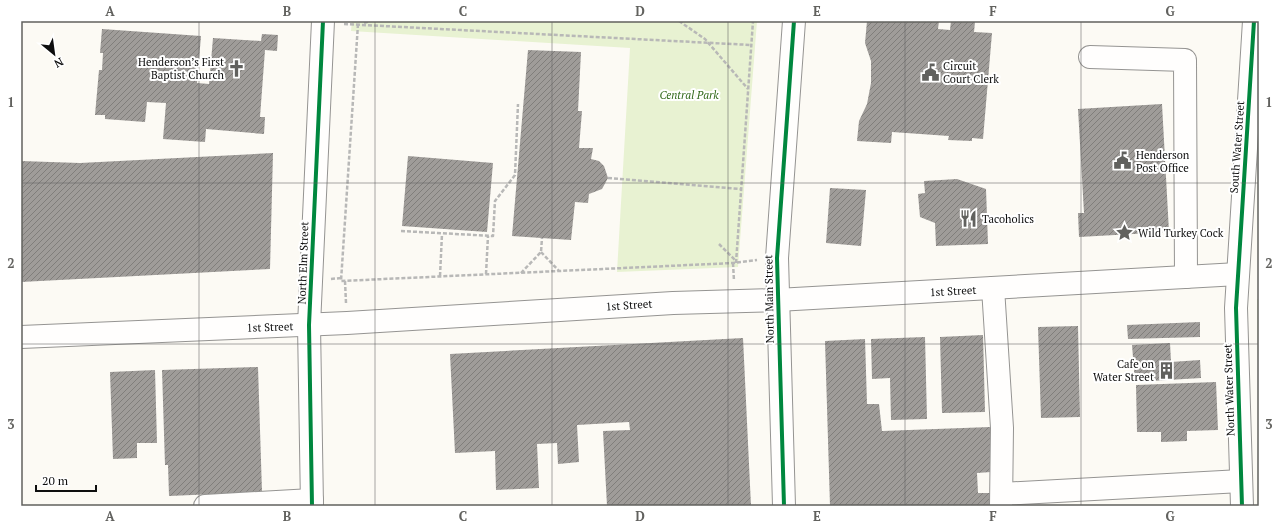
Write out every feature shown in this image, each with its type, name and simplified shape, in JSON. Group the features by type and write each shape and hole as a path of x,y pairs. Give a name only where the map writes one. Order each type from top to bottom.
{"street":[{"name":"North Elm Street","path":"312,503 309,325 323,21"},
{"name":"North Main Street","path":"784,506 777,258 794,21"},
{"name":"South Water Street","path":"1238,274 1254,21"},
{"path":"1090,57 1185,60 1186,277"},
{"name":"1st Street","path":"21,337 309,325 673,303 777,300 1238,274"},
{"name":"North Water Street","path":"1238,274 1236,308 1242,506"},
{"path":"994,288 1002,428 1002,500 1241,481"},
{"path":"205,506 312,503"}],"path":[{"path":"364,22 370,21"},
{"path":"680,21 708,43 748,90"},
{"path":"736,261 754,21"},
{"path":"364,22 364,25 751,45"},
{"path":"358,24 341,281 734,263 736,261"},
{"path":"401,231 493,236 495,201 515,175 518,104"},
{"path":"608,178 741,188"},
{"path":"440,276 442,234"},
{"path":"486,274 488,236"},
{"path":"521,272 541,252 542,238"},
{"path":"719,244 736,261"},
{"path":"541,252 559,271"}],"green space":[{"name":"Central Park","path":"352,21 757,21 738,267 617,272 630,48 351,31"},
{"path":"1257,299 1259,299 1259,435"}],"building":[{"name":"Circuit Court Clerk","path":"867,21 939,21 938,29 950,30 951,21 975,22 974,32 992,33 983,139 972,138 972,141 948,140 949,136 892,132 891,143 857,141 859,121 867,104 871,83 871,61 865,43"},
{"path":"102,29 201,36 197,83 209,84 213,38 261,41 262,34 278,35 277,51 265,50 260,117 265,117 264,134 206,129 205,142 163,139 166,103 147,102 145,122 105,119 105,115 95,115 99,70 102,70 103,53 100,53"},
{"path":"528,50 581,52 578,111 582,111 579,148 593,148 591,159 599,161 604,166 608,178 602,189 589,194 588,203 575,202 571,240 512,236"},
{"name":"Henderson Post Office","path":"1162,104 1169,232 1079,237 1078,213 1084,213 1078,109"},
{"path":"273,153 270,269 21,282 21,161 80,163"},
{"path":"408,156 493,163 487,232 402,226"},
{"path":"957,179 986,189 988,244 936,246 935,223 920,217 918,194 925,193 924,181"},
{"path":"830,188 866,190 861,246 826,243"},
{"path":"1200,322 1200,337 1128,339 1127,325"},
{"path":"1078,326 1080,417 1041,418 1038,327"},
{"path":"983,335 985,412 942,413 940,337"},
{"path":"925,337 927,419 891,420 890,378 872,379 871,339"},
{"path":"743,338 751,506 607,506 603,431 630,430 629,422 577,425 579,462 558,464 557,443 537,444 539,488 496,490 495,451 455,453 450,354"},
{"path":"865,339 867,404 879,404 882,431 990,427 991,472 977,473 978,493 992,493 992,506 830,506 825,341"},
{"name":"Cafe on Water Street","path":"1170,343 1171,362 1200,360 1201,378 1135,382 1132,345"},
{"path":"258,367 262,492 169,496 168,465 165,465 162,370"},
{"path":"155,370 157,443 137,443 137,458 113,459 110,372"},
{"path":"1216,382 1218,430 1187,431 1187,441 1161,442 1161,432 1137,432 1136,385"}],"cycle path":[{"path":"312,506 309,325 323,21"},
{"path":"784,506 777,258 794,21"},
{"path":"1242,506 1236,308 1254,21"}],"place":[{"name":"Henderson’s First Baptist Church","path":"237,68"},
{"name":"Circuit Court Clerk","path":"930,72"},
{"name":"Henderson Post Office","path":"1123,161"},
{"name":"Tacoholics","path":"969,219"},
{"name":"Wild Turkey Cock","path":"1125,233"},
{"name":"Cafe on Water Street","path":"1167,370"}]}
